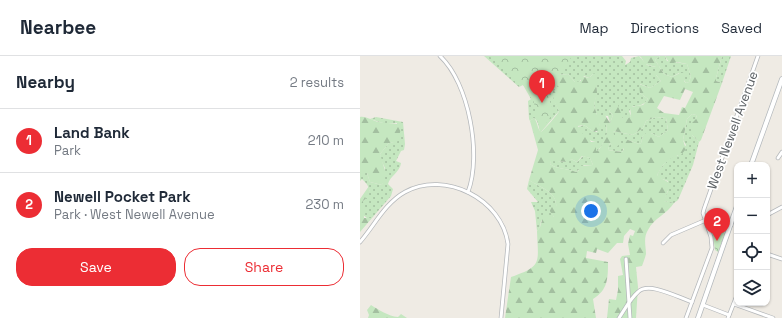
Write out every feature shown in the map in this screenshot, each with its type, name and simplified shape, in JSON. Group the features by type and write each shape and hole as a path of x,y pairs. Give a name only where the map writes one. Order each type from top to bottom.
{"main road":[{"path":"752,162 782,79"},
{"path":"698,318 734,216"}],"street":[{"path":"440,56 457,77 466,105 475,156 473,176 468,192"},
{"name":"West Newell Avenue","path":"686,318 712,248 711,237 703,213 704,209 758,56"},
{"path":"778,158 782,152"},
{"path":"360,242 390,204 412,189 422,186 439,185 468,192 491,207 501,220 507,236 508,244 501,318"},
{"path":"770,213 782,207"},
{"path":"664,243 671,235 706,220 718,220 731,225"},
{"path":"770,255 782,259"},
{"path":"626,259 630,318"},
{"path":"619,318 638,292 648,288 692,302"},
{"path":"703,305 729,317 734,304"},
{"path":"740,306 773,318"}],"green space":[{"path":"484,56 622,56 626,61 625,65 630,62 631,58 639,56 647,65 656,67 656,75 661,81 650,88 640,84 640,93 648,99 645,103 638,106 633,106 629,111 631,116 628,119 623,119 613,107 609,111 613,115 610,123 608,116 597,115 594,105 597,90 593,74 589,78 584,76 579,82 575,82 568,74 558,75 555,83 561,88 557,91 555,102 559,111 541,132 537,121 534,118 530,121 529,119 528,101 531,99 523,85 519,87"},
{"path":"489,56 572,56 548,94 553,113 540,133 532,93"},
{"path":"639,56 660,56 655,60 664,74 672,77 682,72 685,74 684,81 686,83 689,82 691,76 687,64 677,62 670,64 665,56 722,56 716,81 722,83 701,140 699,142 692,135 691,124 697,118 696,115 692,114 687,119 683,140 686,149 680,156 675,155 663,165 657,175 670,185 664,201 674,203 654,222 646,233 646,254 642,266 636,267 638,287 636,318 607,318 609,299 616,300 618,276 623,275 620,259 622,256 630,255 628,244 630,235 633,236 635,231 630,229 624,236 623,243 617,243 608,253 597,249 596,253 587,251 586,258 608,262 608,273 604,288 602,292 593,299 596,318 505,318 511,277 529,270 534,266 538,257 537,231 543,217 554,217 547,207 556,207 554,197 547,190 529,180 538,150 530,121 534,118 541,132 559,111 553,96 553,91 560,88 555,83 558,75 568,74 575,82 581,81 581,76 589,78 594,73 596,75 597,93 594,105 597,115 605,115 610,123 613,115 609,111 614,105 618,105 623,119 627,119 631,116 630,107 643,105 648,99 640,93 639,84 650,88 661,81 656,75 656,67 645,64","holes":["685,89 693,92 685,108 682,107 679,115 664,113 657,108 664,96 680,100","656,117 666,118 668,130 659,137 651,133 646,133 639,144 628,140 623,141 624,149 622,152 608,150 610,143 614,148 618,146 620,142 620,136 614,135 613,131 633,135 643,128 646,121","600,123 606,123 607,134 601,146 596,151 596,142 591,142 588,136 580,132 578,126 584,125 594,132 599,130","582,156 590,158 593,165 579,166 579,170 576,172 550,164 551,161 568,162 571,159 577,162"]},
{"path":"660,56 665,56 667,61 687,64 691,76 689,82 686,83 679,73 672,77 664,74 655,60"},
{"path":"722,56 731,56 722,83 716,81 716,78"},
{"path":"692,114 696,115 697,118 692,135 699,142 693,165 678,200 674,203 663,201 668,191 668,181 659,178 657,175 663,165 675,154 678,156 686,145 683,140 687,119"},
{"path":"360,117 365,117 382,123 397,124 402,126 397,142 389,143 380,154 386,174 382,185 370,182 367,173 360,173"},
{"path":"376,117 403,122 405,144 404,150 401,151 396,161 401,163 400,166 388,184 393,189 391,196 372,218 367,218 363,215 363,201 368,196 369,188 362,179 360,181 360,173 367,173 370,182 382,185 385,168 380,154 389,143 394,142 397,123 383,123 370,119"},
{"path":"656,117 666,118 668,130 659,137 651,133 643,136 641,143 639,144 628,140 622,152 608,150 610,143 614,147 613,131 633,135 643,128 646,121"},
{"path":"600,123 606,123 607,134 601,147 596,152 596,142 584,137 578,130 578,127 584,125 594,132 597,132"},
{"path":"583,156 590,158 593,165 584,165 576,172 550,164 551,160 564,162 571,159 577,162"},
{"path":"529,180 547,190 554,197 556,202 556,207 548,207 554,217 548,217 541,221 540,227 537,231 535,211 531,202 538,202 527,189"},
{"path":"369,186 369,196 363,201 364,218 372,218 360,232 360,199"},
{"path":"716,226 725,233 718,252 715,250 712,228"},
{"path":"371,305 391,315 398,317 401,314 407,318 368,318 369,315 367,310"}],"place":[{"name":"Land Bank","path":"542,103"},
{"name":"Newell Pocket Park","path":"717,241"}]}
